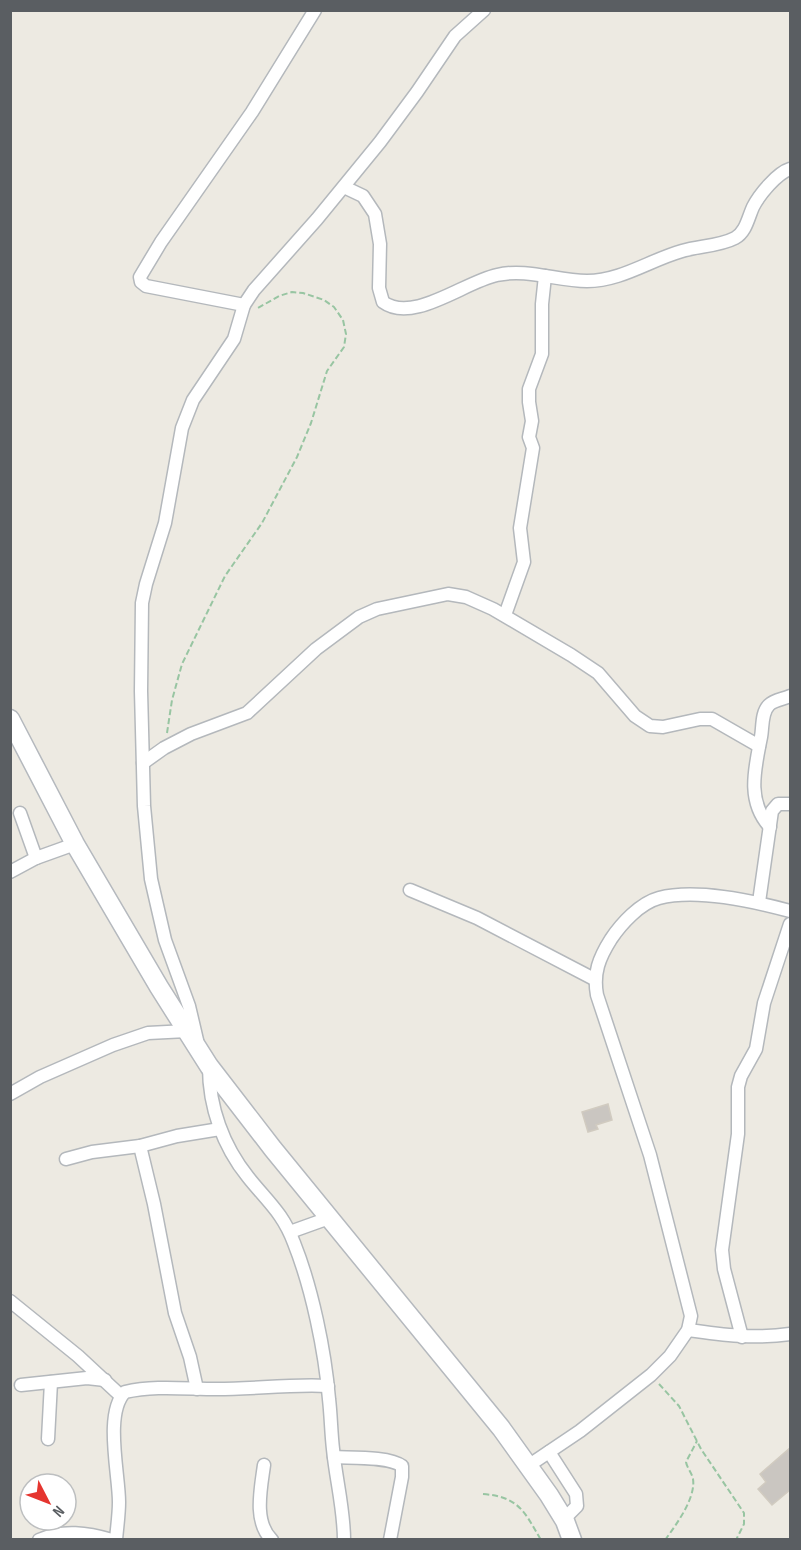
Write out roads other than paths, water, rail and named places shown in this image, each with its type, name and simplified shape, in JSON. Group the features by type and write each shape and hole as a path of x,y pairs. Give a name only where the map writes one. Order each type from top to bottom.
{"street":[{"path":"244,305 146,286 141,282 140,277 156,249 252,112 315,10"},
{"path":"344,1539 328,1386 311,1300 286,1223 241,1168 220,1129 211,1100 204,1058 189,1006 165,940 151,879 144,806 141,626 146,584 165,524 184,421 193,400 234,339 244,305 344,187 417,92 455,36 484,10"},
{"path":"344,187 363,196 375,214 380,244 380,294 383,302 390,307 403,309 417,308 496,275 517,273 577,280 614,278 682,251 736,237 746,225 757,201 784,171 790,169"},
{"path":"505,615 524,562 520,528 533,448 529,436 532,421 529,389 542,357 542,304 545,276"},
{"path":"143,763 164,748 191,734 247,713 316,649 359,617 377,609 454,594 505,615 598,673 635,716 650,726 663,727 700,719 712,719 759,746"},
{"path":"770,827 762,818 754,796 754,772 763,719 768,707 773,702 790,696"},
{"path":"10,719 75,844 204,1058 329,1218 494,1419 564,1519 572,1539"},
{"path":"759,902 775,807 780,804 790,804"},
{"path":"20,813 36,858"},
{"path":"10,872 36,858 75,844"},
{"path":"410,890 477,918 594,980"},
{"path":"528,1466 580,1431 651,1376 670,1356 688,1330 691,1316 671,1232 642,1129 610,1039 594,980 602,952 629,918 651,901 676,896 719,897 759,902 790,911"},
{"path":"742,1337 724,1269 722,1250 738,1134 738,1087 741,1076 756,1049 764,1003 790,924"},
{"path":"10,1094 40,1077 113,1045 148,1033 187,1031"},
{"path":"66,1159 92,1152 140,1146 177,1136 220,1129"},
{"path":"140,1146 154,1204 175,1313 190,1357 197,1389"},
{"path":"290,1232 329,1218"},
{"path":"10,1301 39,1323 121,1396"},
{"path":"688,1330 765,1338 790,1334"},
{"path":"21,1385 87,1378 105,1380"},
{"path":"48,1439 51,1382"},
{"path":"39,1539 66,1533 114,1539 119,1500 114,1436 117,1402 125,1392 328,1386"},
{"path":"549,1452 576,1494 577,1506 564,1519"},
{"path":"334,1457 393,1462 402,1466 403,1474 390,1539"},
{"path":"264,1465 261,1519 266,1533 272,1539"}]}
